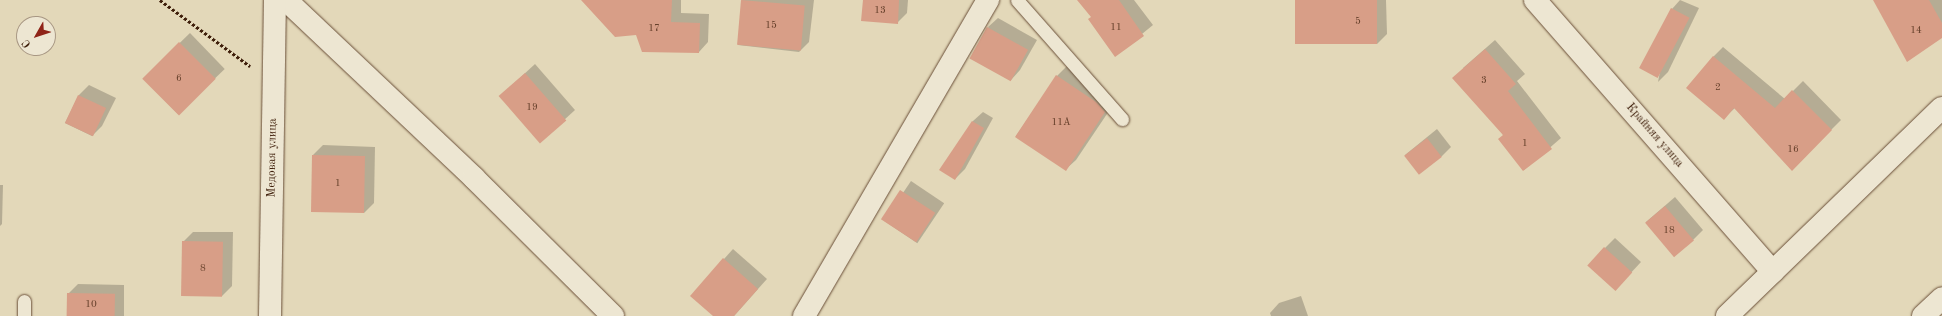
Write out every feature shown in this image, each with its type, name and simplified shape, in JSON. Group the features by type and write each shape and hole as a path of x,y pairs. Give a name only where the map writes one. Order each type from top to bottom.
{"street":[{"name":"Медовая улица","path":"270,316 275,0"},
{"path":"286,0 474,178 613,316"},
{"path":"804,316 988,0"},
{"name":"Крайняя улица","path":"1535,0 1773,272"},
{"path":"1726,316 1942,108"},
{"path":"1923,316 1942,298"}],"lane":[{"path":"1017,0 1122,119"},
{"path":"24,301 24,316"}],"path":[{"path":"160,0 274,82"}],"building":[{"path":"581,0 672,0 671,22 700,23 699,53 642,52 636,35 615,37"},
{"path":"741,0 805,6 801,50 737,45"},
{"path":"863,0 899,0 898,24 861,21"},
{"path":"1077,0 1119,0 1144,36 1115,57 1088,19 1091,17"},
{"path":"1295,0 1377,0 1377,44 1295,44"},
{"path":"1873,0 1929,0 1942,23 1942,38 1907,62"},
{"path":"1671,8 1690,18 1658,78 1639,68"},
{"path":"987,27 1028,50 1011,81 970,58"},
{"path":"179,42 216,79 179,116 142,79"},
{"path":"1485,49 1516,84 1508,91 1552,149 1523,171 1498,139 1503,135 1452,78"},
{"path":"1713,56 1775,108 1792,90 1832,130 1792,171 1734,108 1724,120 1686,88"},
{"path":"525,73 566,121 540,144 499,96"},
{"path":"1056,75 1096,102 1105,112 1066,171 1015,137"},
{"path":"78,95 106,108 93,136 65,123"},
{"path":"972,121 984,128 955,180 939,170"},
{"path":"1427,138 1442,157 1419,175 1404,156"},
{"path":"312,155 365,156 364,213 311,212"},
{"path":"900,190 935,213 916,242 881,219"},
{"path":"1665,206 1694,240 1674,257 1645,223"},
{"path":"182,241 223,242 222,297 181,296"},
{"path":"1604,247 1632,272 1616,291 1587,266"},
{"path":"723,258 758,289 734,316 713,316 690,296"},
{"path":"67,293 115,294 115,316 67,316"}]}
